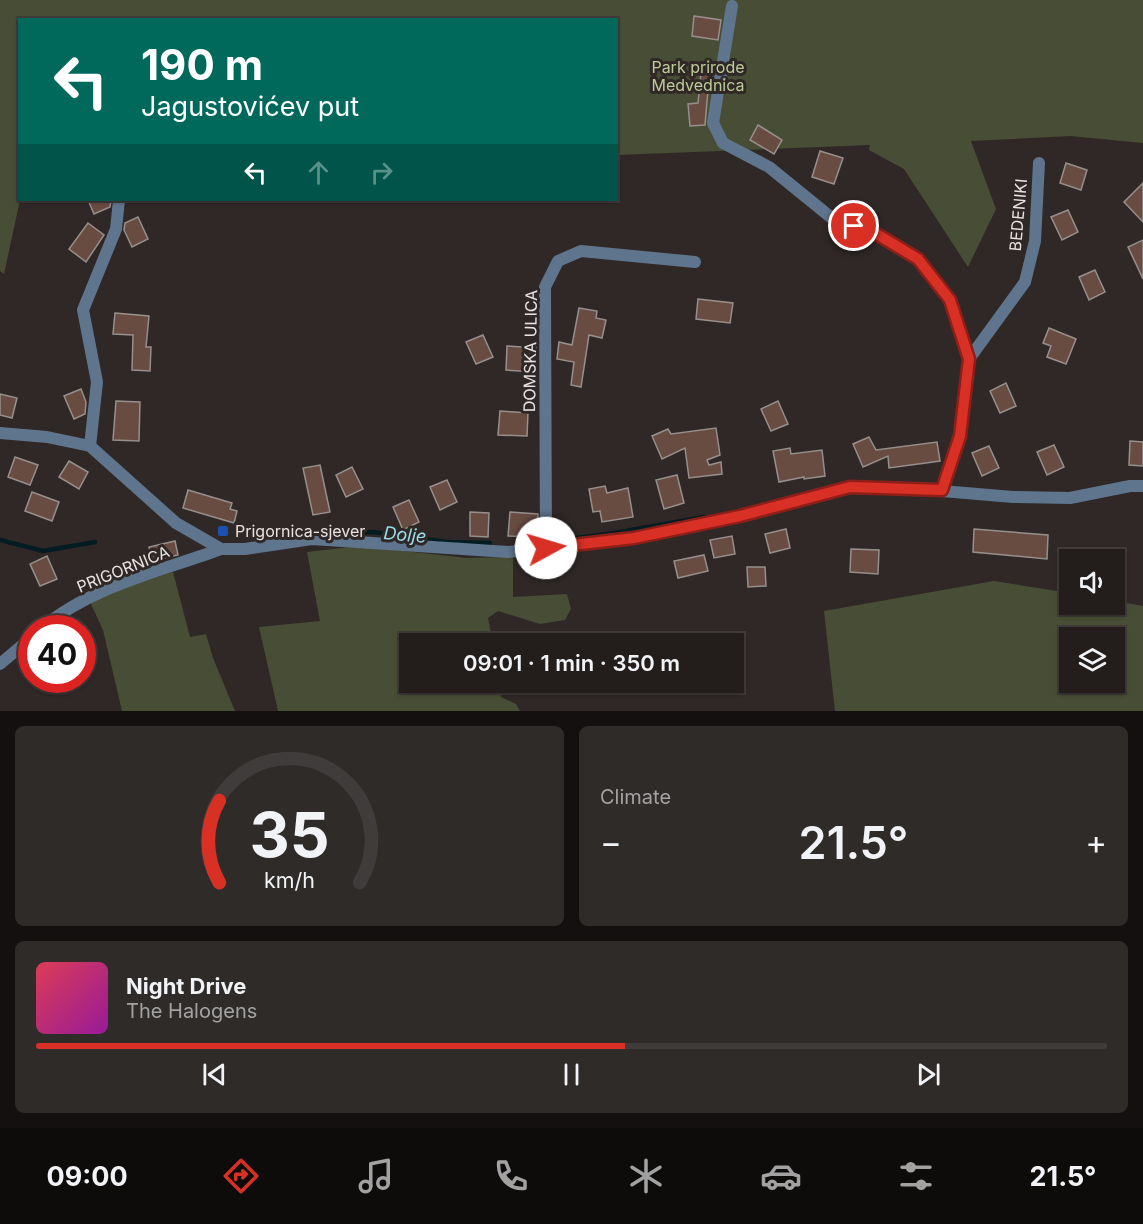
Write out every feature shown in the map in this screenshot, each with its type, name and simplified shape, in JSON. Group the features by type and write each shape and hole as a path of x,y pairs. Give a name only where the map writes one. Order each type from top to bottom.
{"street":[{"path":"732,6 713,123 723,144 769,167 833,219 875,233 918,259 950,300 969,359 960,436 942,490"},
{"name":"BEDENIKI","path":"969,359 1025,282 1035,241 1039,163"},
{"path":"90,446 97,382 83,310 116,229 119,201"},
{"name":"DOMSKA ULICA","path":"546,548 545,287 558,261 581,251 695,262"},
{"path":"0,433 47,437 90,446 177,523 221,549 245,549 312,539 508,552 634,538 740,516 850,487 942,490 1013,497 1070,498 1130,486 1143,486"},
{"name":"PRIGORNICA","path":"59,615 96,594 221,549"},
{"path":"0,664 18,649"}],"green space":[{"name":"Park prirode Medvednica","path":"0,0 1143,0 1143,143 1070,136 971,141 996,209 968,267 904,169 869,150 870,145 618,155 618,18 18,18 20,201 4,274 0,271"},
{"path":"359,546 467,558 513,557 513,597 567,594 571,609 565,620 540,624 498,611 488,618 491,633 399,633 399,693 500,693 501,697 516,704 520,711 278,711 259,627 320,621 307,552"},
{"path":"173,572 190,637 206,634 213,658 235,711 122,711 103,630 90,602 107,593"},
{"path":"994,581 1059,591 1059,615 1125,615 1125,603 1143,606 1143,711 835,711 824,611"}],"building":[{"path":"694,16 721,20 718,40 692,36"},
{"path":"701,73 713,74 708,90 705,125 690,126 688,104 698,103"},
{"path":"758,125 782,140 774,154 750,140"},
{"path":"820,151 843,158 834,184 812,177"},
{"path":"1066,163 1087,170 1081,190 1060,183"},
{"path":"1143,183 1143,222 1124,202"},
{"path":"88,201 111,201 110,207 94,214"},
{"path":"1068,210 1078,232 1062,240 1051,217"},
{"path":"138,217 148,239 132,247 124,230 125,223"},
{"path":"88,223 104,235 86,262 69,249"},
{"path":"1143,240 1143,279 1128,247"},
{"path":"1095,270 1105,292 1089,300 1079,277"},
{"path":"698,299 733,303 730,323 696,319"},
{"path":"579,308 597,311 596,318 606,320 602,338 589,335 581,387 571,385 574,362 557,359 559,342 572,345"},
{"path":"115,313 149,316 146,347 151,347 150,371 132,370 133,335 113,334"},
{"path":"1049,328 1076,339 1066,364 1047,357 1051,346 1043,343"},
{"path":"483,335 493,357 476,364 466,342"},
{"path":"507,346 536,348 534,372 506,370"},
{"path":"1006,383 1016,406 1000,413 990,391"},
{"path":"81,389 86,402 85,414 74,419 64,396"},
{"path":"0,394 17,398 12,418 0,415"},
{"path":"116,401 140,402 139,441 113,440"},
{"path":"778,401 788,424 771,431 761,409"},
{"path":"500,411 528,413 527,436 498,435"},
{"path":"716,428 720,455 707,460 709,465 721,462 722,474 689,478 685,448 662,459 652,436 668,429 671,434"},
{"path":"869,437 876,450 937,442 940,461 889,468 888,456 863,467 853,444"},
{"path":"1130,441 1143,442 1143,466 1129,465"},
{"path":"1054,445 1064,467 1047,475 1037,452"},
{"path":"989,446 999,468 982,476 972,453"},
{"path":"790,448 791,454 822,450 825,476 779,482 773,451"},
{"path":"15,457 38,465 30,485 8,477"},
{"path":"69,461 88,472 79,489 59,477"},
{"path":"320,465 330,512 313,515 303,468"},
{"path":"352,467 363,489 346,497 336,475"},
{"path":"677,475 684,503 664,509 656,480"},
{"path":"447,480 457,502 440,510 430,487"},
{"path":"605,486 607,493 628,488 633,517 602,522 600,511 593,512 589,489"},
{"path":"188,490 232,503 230,509 237,511 234,523 183,508"},
{"path":"32,492 59,502 52,521 25,511"},
{"path":"409,500 419,522 403,530 393,507"},
{"path":"470,512 489,513 488,537 470,536"},
{"path":"510,512 538,514 537,537 508,536"},
{"path":"786,529 790,548 770,553 765,534"},
{"path":"974,529 1048,535 1047,559 973,552"},
{"path":"732,536 735,554 714,558 710,540"},
{"path":"175,541 178,555 152,561 149,547"},
{"path":"851,549 879,550 878,574 850,572"},
{"path":"704,555 708,571 678,578 674,561"},
{"path":"47,556 57,579 40,586 30,564"},
{"path":"747,567 765,567 766,586 748,587"}],"waterway":[{"name":"Dolje","path":"556,541 704,517"},
{"name":"Dolje","path":"249,536 373,532 447,542 490,543"},
{"name":"Dolje","path":"0,540 43,551 95,542"}],"place":[{"name":"Prigornica-sjever","path":"223,531"}],"route":[{"path":"546,548 634,538 740,516 850,487 942,490 960,436 969,359 950,300 918,259 875,233 854,226"}]}
